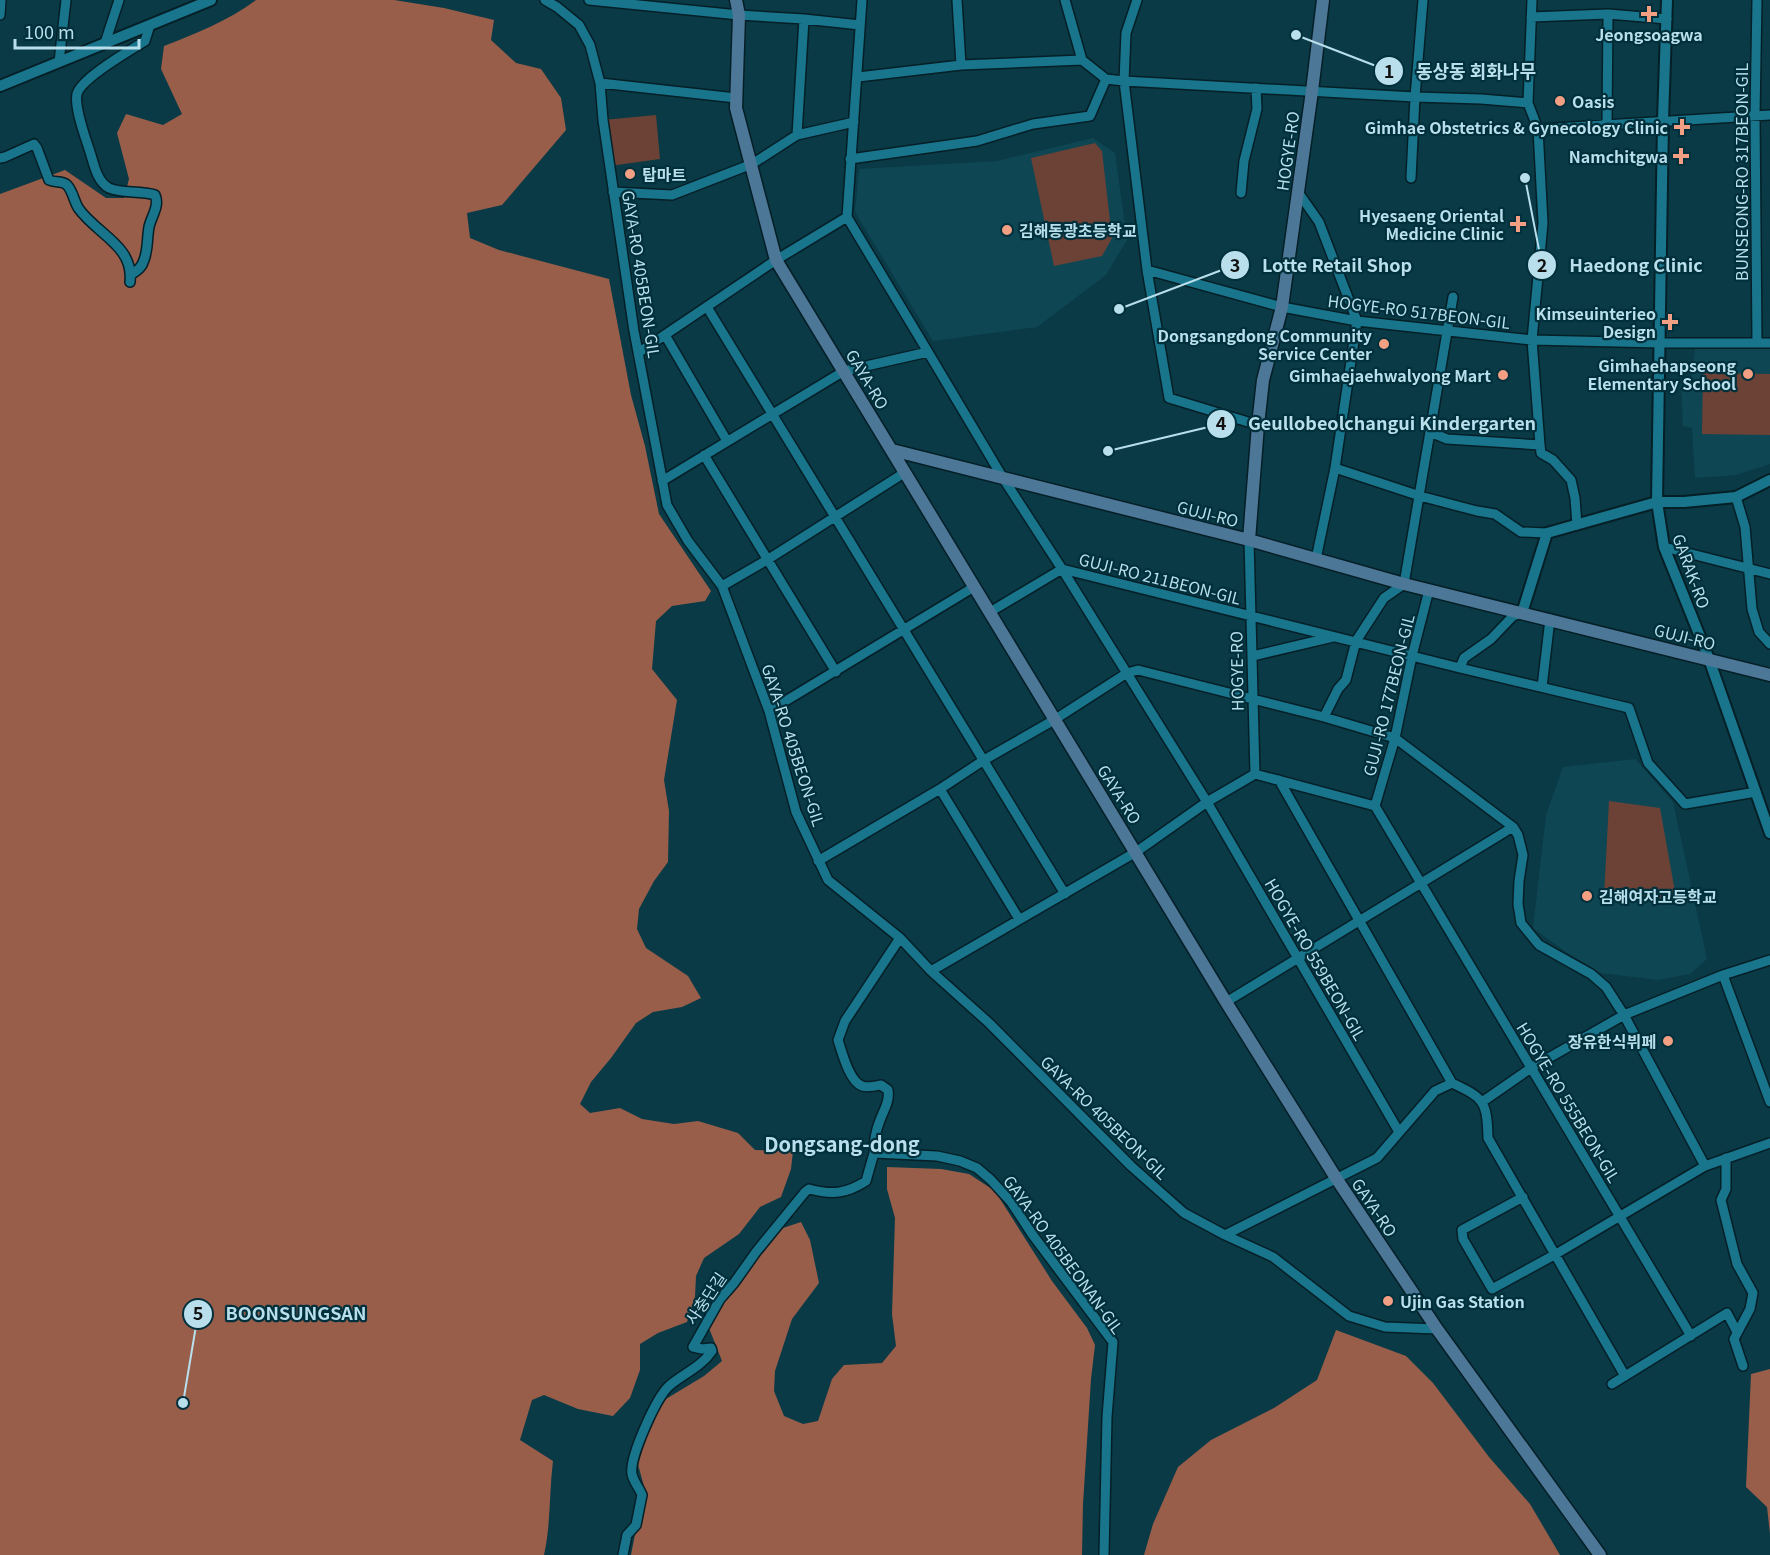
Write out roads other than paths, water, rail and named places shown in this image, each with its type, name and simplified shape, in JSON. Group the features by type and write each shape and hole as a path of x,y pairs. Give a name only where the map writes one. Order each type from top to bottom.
{"main road":[{"name":"GAYA-RO","path":"736,0 739,15 736,108 776,260 1226,1002 1336,1178 1437,1329 1600,1555"},
{"name":"HOGYE-RO","path":"1250,540 1263,380 1282,306 1323,0"},
{"name":"GUJI-RO","path":"892,450 1250,540 1404,584 1770,674"}],"street":[{"path":"0,15 1,0"},
{"path":"59,62 66,0"},
{"path":"105,43 119,0"},
{"path":"0,86 210,0"},
{"name":"GAYA-RO 405BEON-GIL","path":"545,0 572,19 585,33 600,83 638,353 667,505 688,541 722,586 769,711 796,812 828,880 900,938 931,971 989,1023 1131,1166 1184,1213 1273,1257 1349,1316 1385,1327 1437,1329"},
{"path":"589,0 860,25"},
{"path":"862,0 847,217 1003,478"},
{"path":"957,0 961,65"},
{"path":"1065,0 1082,60 1106,79 1528,103"},
{"path":"1137,0 1126,33 1124,81 1147,270 1169,398 1258,425"},
{"path":"1411,178 1423,0"},
{"path":"1532,0 1528,103 1538,129 1543,223 1532,340 1540,445 1541,453 1553,460 1571,480 1577,525"},
{"name":"GARAK-RO","path":"1667,0 1657,502 1664,547 1709,659 1770,833"},
{"name":"BUNSEONG-RO 317BEON-GIL","path":"1757,0 1755,115 1757,343"},
{"path":"1531,17 1608,14 1667,18"},
{"path":"1607,124 1608,14"},
{"path":"797,135 804,19"},
{"path":"0,158 5,158 34,144 38,148 49,180 63,182 68,186 78,209 105,236 118,245 124,254 131,278 146,258 150,224 157,200 155,195 144,192 108,188 100,179 87,142 77,96 80,88 97,72 145,41 150,25"},
{"path":"858,77 961,65 1082,60"},
{"path":"850,159 977,141 1033,124 1090,116 1106,79"},
{"path":"600,83 736,98"},
{"path":"1241,193 1244,161 1257,109 1256,88"},
{"path":"1538,129 1770,114"},
{"path":"614,192 672,195 752,164 797,135 854,122"},
{"path":"1298,192 1319,222 1357,321 1335,468 1316,559"},
{"path":"638,353 776,260 847,217"},
{"path":"1147,270 1282,306"},
{"path":"1324,717 1338,689 1346,680 1356,641 1384,598 1404,584 1453,297"},
{"name":"HOGYE-RO 517BEON-GIL","path":"1282,306 1357,321 1447,332 1532,340 1660,343"},
{"path":"707,307 1065,894"},
{"path":"664,335 727,441"},
{"path":"1660,343 1770,343"},
{"path":"662,481 844,371 928,352"},
{"path":"1430,432 1447,439 1540,445"},
{"path":"704,455 836,672"},
{"path":"1335,468 1420,496 1496,514 1521,532 1547,534 1657,502 1736,497 1770,480"},
{"path":"722,586 904,473"},
{"name":"GUJI-RO 211BEON-GIL","path":"1003,478 1207,802"},
{"path":"1736,497 1745,527 1752,609 1759,632 1770,644"},
{"path":"1460,668 1464,658 1491,639 1513,616 1522,613 1547,534"},
{"name":"HOGYE-RO","path":"1250,540 1255,774"},
{"path":"1664,547 1770,574"},
{"name":"GUJI-RO 211BEON-GIL","path":"990,612 1062,569 1629,708 1648,762 1684,804 1756,792"},
{"path":"769,711 975,587"},
{"name":"GUJI-RO 177BEON-GIL","path":"1375,806 1395,738 1429,590"},
{"path":"1542,687 1550,619"},
{"path":"1253,656 1335,636"},
{"path":"818,861 1054,720 1127,673 1138,670 1324,717 1395,738 1514,827 1523,855 1518,904 1521,923 1539,945 1591,974 1606,987 1624,1015 1705,1166"},
{"path":"931,971 1136,852 1207,802 1255,774 1375,806"},
{"path":"1279,780 1452,1083 1476,1094 1482,1102 1488,1118 1488,1138 1625,1376"},
{"path":"940,789 1019,919"},
{"name":"HOGYE-RO 559BEON-GIL","path":"1207,802 1399,1132"},
{"name":"HOGYE-RO 555BEON-GIL","path":"1375,806 1691,1336"},
{"path":"1226,1002 1514,827"},
{"path":"874,1153 874,1138 889,1097 888,1090 881,1085 863,1087 855,1081 838,1040 845,1021 900,938"},
{"path":"1482,1102 1531,1068 1624,1015 1723,975 1770,960"},
{"path":"1723,975 1770,1102"},
{"path":"1226,1235 1377,1158 1435,1091 1452,1083"},
{"path":"1523,1197 1462,1230 1463,1239 1492,1289 1705,1166 1770,1143"},
{"name":"사충단길","path":"623,1555 627,1535 636,1525 642,1495 632,1476 636,1450 661,1396 669,1386 712,1352 711,1348 693,1347 720,1299 805,1192 809,1189 838,1193 851,1190 866,1180 874,1153"},
{"name":"GAYA-RO 405BEONAN-GIL","path":"874,1153 937,1156 960,1161 977,1168 1011,1202 1032,1234 1113,1342 1107,1417 1104,1555"},
{"path":"1726,1158 1726,1189 1721,1200 1737,1264 1753,1293 1750,1309 1734,1339 1743,1366"},
{"path":"1612,1384 1727,1313 1737,1332"}],"place":[{"name":"Jeongsoagwa","path":"1649,14"},
{"name":"동상동 회화나무","path":"1296,35"},
{"name":"Oasis","path":"1560,101"},
{"name":"Gimhae Obstetrics & Gynecology Clinic","path":"1682,127"},
{"name":"Namchitgwa","path":"1681,156"},
{"name":"탑마트","path":"630,174"},
{"name":"Haedong Clinic","path":"1525,178"},
{"name":"Hyesaeng Oriental Medicine Clinic","path":"1518,224"},
{"name":"김해동광초등학교","path":"1007,230"},
{"name":"Lotte Retail Shop","path":"1119,309"},
{"name":"Kimseuinterieo Design","path":"1670,322"},
{"name":"Dongsangdong Community Service Center","path":"1384,344"},
{"name":"Gimhaehapseong Elementary School","path":"1748,374"},
{"name":"Gimhaejaehwalyong Mart","path":"1503,375"},
{"name":"Geullobeolchangui Kindergarten","path":"1108,451"},
{"name":"김해여자고등학교","path":"1587,896"},
{"name":"장유한식뷔페","path":"1668,1041"},
{"name":"Ujin Gas Station","path":"1388,1301"},
{"name":"BOONSUNGSAN","path":"183,1403"}],"district":[{"name":"Dongsang-dong","path":"842,1143"}]}
